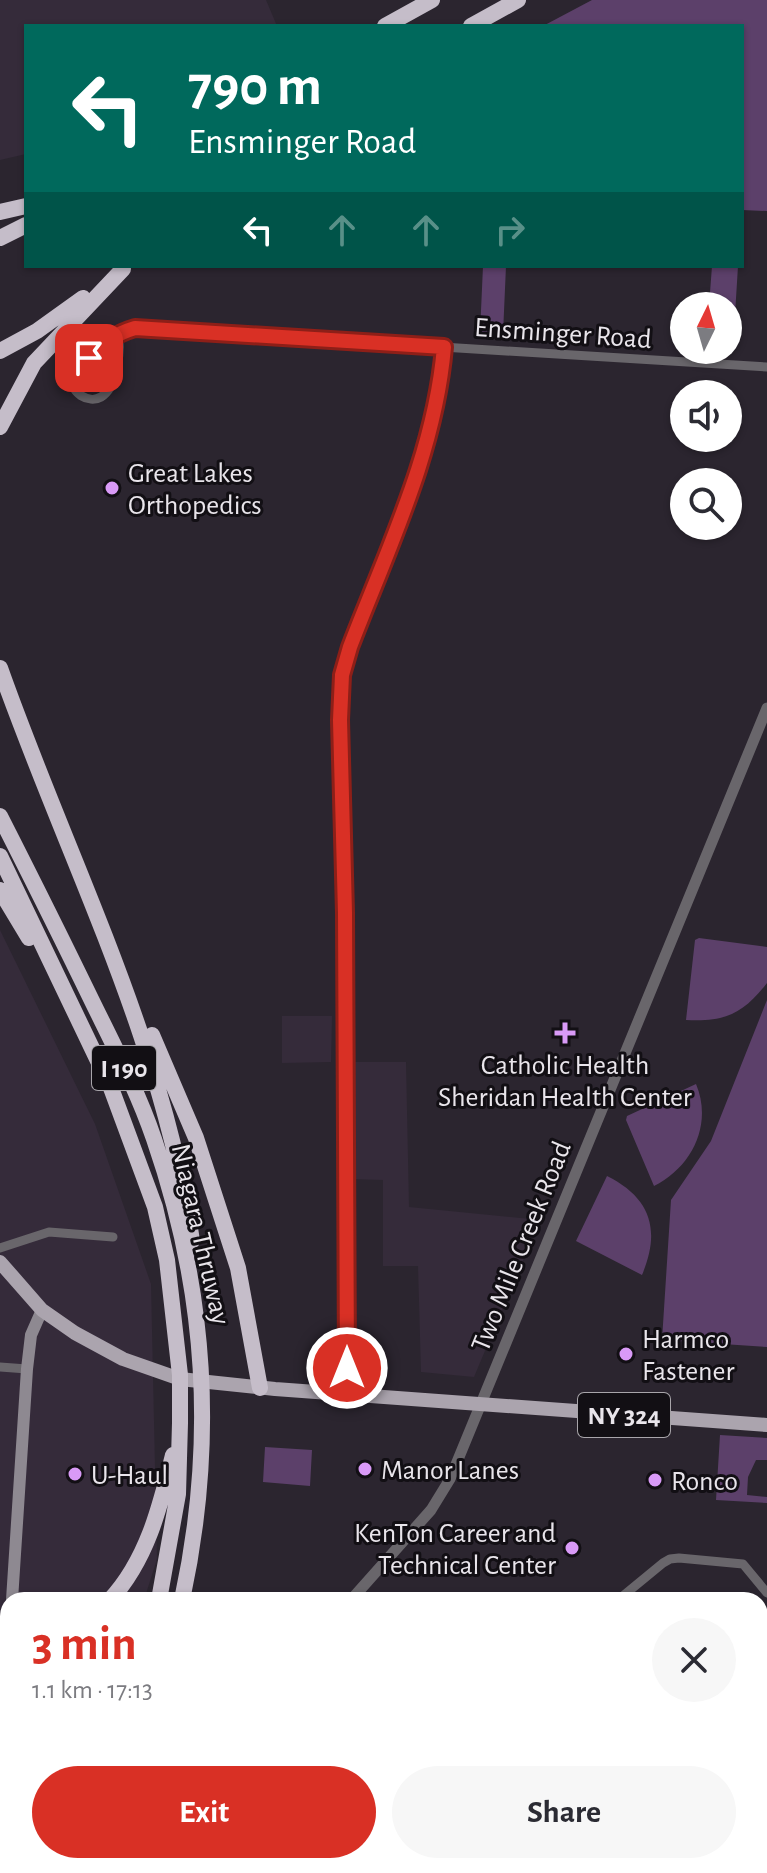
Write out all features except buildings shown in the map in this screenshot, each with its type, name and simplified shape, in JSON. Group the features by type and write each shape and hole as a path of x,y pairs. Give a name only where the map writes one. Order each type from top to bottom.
{"highway":[{"path":"389,24 432,0"},
{"path":"475,24 518,0"},
{"path":"0,212 24,206"},
{"path":"0,238 24,226"},
{"path":"0,351 37,331 124,268"},
{"path":"0,427 34,363 124,268"},
{"path":"0,668 109,944 146,1047 177,1164 199,1289 200,1337"},
{"path":"0,691 26,740"},
{"name":"Niagara Thruway","path":"0,816 122,1062 154,1137 170,1190 200,1337 204,1425 195,1534 184,1592"},
{"name":"Niagara Thruway","path":"0,856 111,1088 155,1207 167,1260 180,1375 180,1423 178,1494 160,1592"},
{"path":"0,890 80,1025"},
{"path":"109,944 127,978 196,1138 238,1268 260,1388"},
{"path":"116,1592 132,1571 152,1531 180,1423"}],"main road":[{"name":"NY 324","path":"0,1262 42,1310 107,1351 155,1372 192,1381 767,1425"},
{"path":"13,1592 27,1369 31,1335 42,1310"}],"street":[{"name":"Ensminger Road","path":"118,333 135,328 767,367"},
{"path":"118,333 121,348 119,361 108,391 99,399 87,399 77,393 72,383 74,373 118,333"},
{"path":"347,1394 345,913 340,745 342,675 354,634 425,452 440,384 444,347"},
{"name":"Two Mile Creek Road","path":"358,1592 443,1494 767,708"},
{"path":"0,1248 49,1232 113,1237"},
{"path":"0,1367 27,1369"},
{"path":"628,1592 663,1563 679,1558 743,1564 766,1592"}],"shaded area":[{"path":"0,0 266,0 276,24 24,24 24,154 0,160"},
{"path":"592,0 767,0 767,211 744,210 744,24 547,24"},
{"path":"483,268 506,268 503,334 480,333"},
{"path":"712,268 738,268 736,292 710,292"},
{"path":"0,930 95,1124 151,1284 157,1559 147,1592 0,1592"},
{"path":"695,940 767,947 767,983 750,1002 732,1014 686,1020"},
{"path":"767,1000 767,1347 662,1340 671,1200 711,1141"},
{"path":"282,1016 332,1016 331,1062 282,1063"},
{"path":"352,1062 406,1062 409,1207 540,1220 474,1377 421,1372 418,1266 383,1266 383,1180 352,1179"},
{"path":"696,1084 702,1114 696,1143 679,1168 654,1186 627,1116"},
{"path":"607,1176 634,1194 648,1217 651,1244 642,1275 576,1241"},
{"path":"720,1435 767,1438 767,1460 756,1460 748,1477 747,1495 767,1497 767,1503 716,1500"},
{"path":"265,1447 312,1450 310,1486 263,1482"}],"place":[{"name":"Great Lakes Orthopedics","path":"112,488"},
{"name":"Catholic Health Sheridan Health Center","path":"565,1033"},
{"name":"Harmco Fastener","path":"626,1354"},
{"name":"Manor Lanes","path":"365,1469"},
{"name":"U-Haul","path":"75,1474"},
{"name":"Ronco","path":"655,1480"},
{"name":"KenTon Career and Technical Center","path":"572,1548"}],"route":[{"path":"89,358 118,333 135,328 444,347 439,390 425,452 344,664 340,696 345,913 347,1368"}]}
